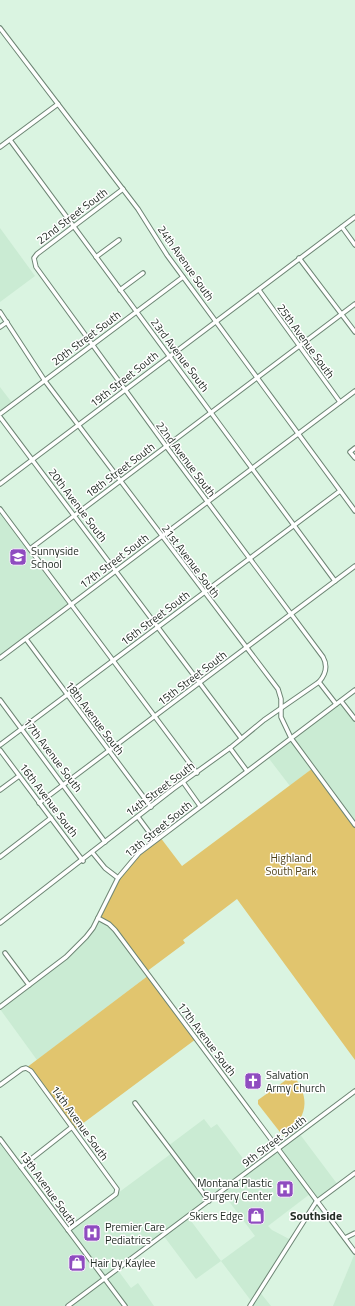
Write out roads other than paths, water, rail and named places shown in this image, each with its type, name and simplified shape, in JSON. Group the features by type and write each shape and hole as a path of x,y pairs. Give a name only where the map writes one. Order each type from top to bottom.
{"street":[{"name":"24th Avenue South","path":"0,28 123,189 183,277 355,511"},
{"path":"0,147 58,104"},
{"name":"23rd Avenue South","path":"10,140 335,581"},
{"name":"22nd Street South","path":"34,258 73,226 123,189"},
{"name":"19th Street South","path":"0,484 355,217"},
{"path":"342,227 355,245"},
{"path":"96,257 119,240"},
{"name":"22nd Avenue South","path":"34,258 36,267 124,390 323,657 326,668"},
{"path":"299,258 355,332"},
{"path":"120,290 144,273"},
{"name":"20th Street South","path":"0,414 183,277"},
{"name":"25th Avenue South","path":"258,290 340,402"},
{"name":"18th Street South","path":"30,549 211,411 355,304"},
{"name":"21st Avenue South","path":"0,312 45,381 119,481 278,689 281,699 283,723 291,738 355,825"},
{"path":"0,327 7,322"},
{"name":"17th Street South","path":"0,658 355,391"},
{"name":"20th Avenue South","path":"0,417 241,738"},
{"path":"355,448 350,452 355,458"},
{"name":"16th Street South","path":"0,745 340,491"},
{"path":"0,509 197,773"},
{"name":"15th Street South","path":"39,803 355,566"},
{"name":"18th Avenue South","path":"26,639 151,807"},
{"name":"14th Street South","path":"0,923 83,861 92,852 230,748 241,738 319,682 324,676 326,668"},
{"path":"319,682 336,704"},
{"name":"13th Street South","path":"0,1007 78,946 87,936 98,918 118,878 140,853 155,840 355,690"},
{"name":"17th Avenue South","path":"0,700 105,842"},
{"path":"341,701 355,719"},
{"path":"230,748 247,771"},
{"name":"16th Avenue South","path":"0,750 83,861"},
{"path":"0,790 19,776"},
{"path":"183,782 200,806"},
{"path":"0,857 51,818"},
{"path":"138,818 155,840"},
{"path":"92,852 105,868 118,878"},
{"name":"17th Avenue South","path":"98,918 109,924 115,930 316,1202 355,1252"},
{"path":"5,953 29,985"},
{"name":"14th Avenue South","path":"0,1085 22,1069 26,1068 31,1071 117,1191 68,1230"},
{"name":"9th Street South","path":"68,1306 355,1092"},
{"path":"136,1103 209,1201"},
{"path":"20,1167 72,1127"},
{"name":"13th Avenue South","path":"0,1139 125,1306"},
{"path":"250,1306 316,1202 355,1173"},
{"path":"344,1238 355,1233"}],"place":[{"name":"Sunnyside School","path":"18,557"},
{"name":"Salvation Army Church","path":"253,1081"},
{"name":"Montana Plastic Surgery Center","path":"285,1189"},
{"name":"Skiers Edge","path":"256,1216"},
{"name":"Premier Care Pediatrics","path":"92,1233"},
{"name":"Hair by Kaylee","path":"77,1263"}],"district":[{"name":"Southside","path":"316,1215"}],"park label":[{"name":"Highland South Park","path":"291,864"}]}
